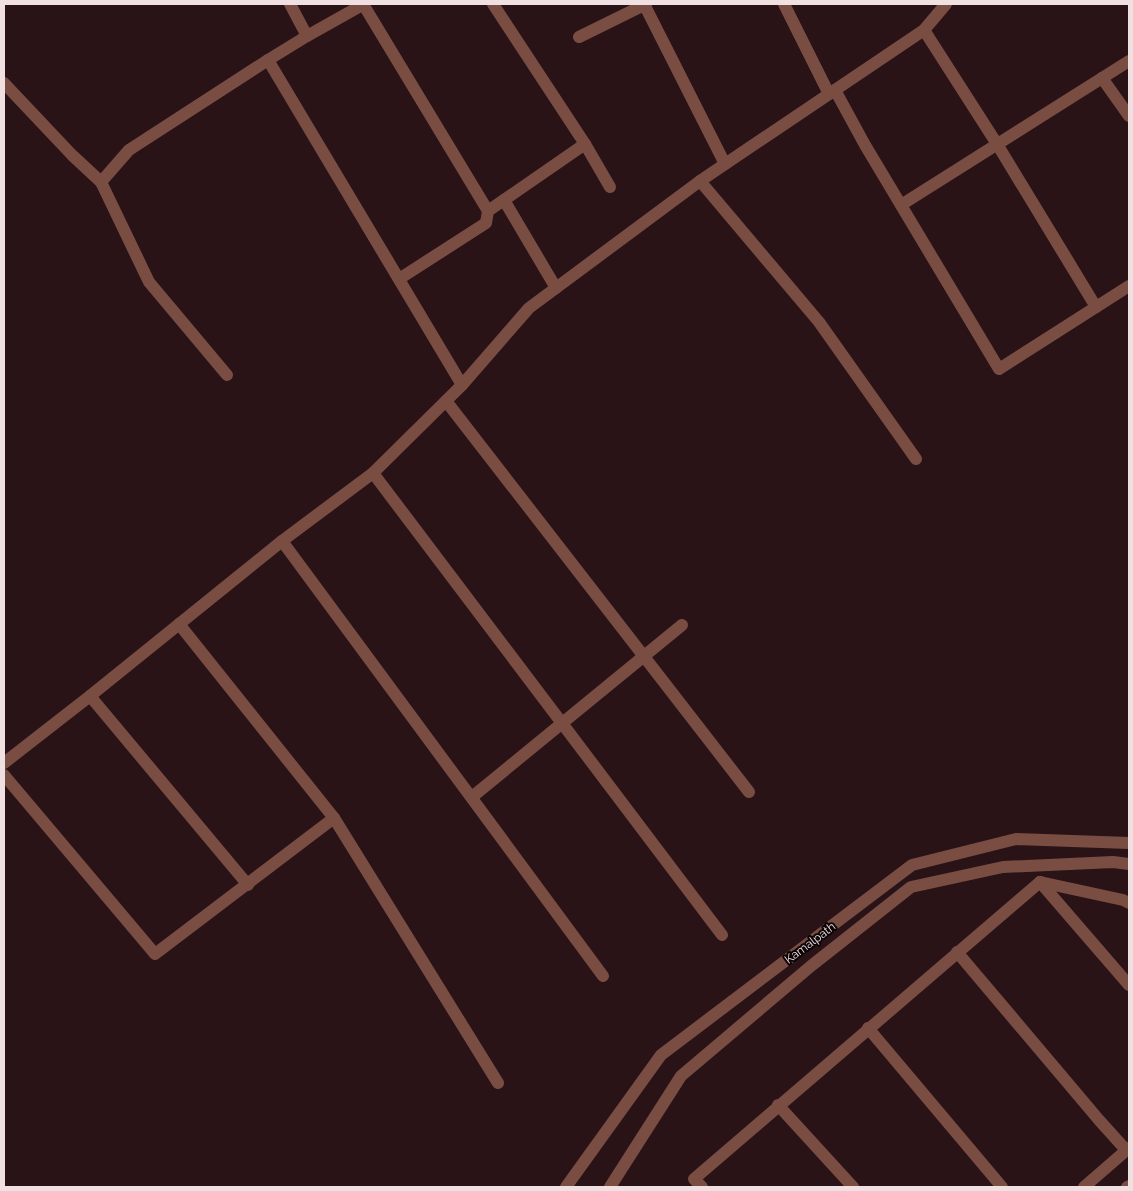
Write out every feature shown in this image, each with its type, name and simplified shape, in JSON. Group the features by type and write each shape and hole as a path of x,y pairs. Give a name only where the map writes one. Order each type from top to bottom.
{"street":[{"path":"290,4 307,36"},
{"path":"101,182 130,150 268,60 364,4 488,211 486,223 399,279"},
{"path":"493,4 585,144 610,187"},
{"path":"579,37 645,4 725,164"},
{"path":"784,4 832,92 999,369 1129,286"},
{"path":"4,764 282,541 373,472 446,401 529,308 700,181 924,30 946,4"},
{"path":"924,30 997,144 1096,307"},
{"path":"268,60 462,384"},
{"path":"901,205 1129,61"},
{"path":"1102,78 1129,116"},
{"path":"4,83 72,155 101,182 149,282 227,375"},
{"path":"488,211 585,144"},
{"path":"700,181 819,322 916,459"},
{"path":"504,200 556,288"},
{"path":"446,401 749,792"},
{"path":"373,472 722,935"},
{"path":"282,541 603,976"},
{"path":"179,624 334,818 498,1082"},
{"path":"472,797 682,625"},
{"path":"90,696 248,885"},
{"path":"4,775 154,954 248,885 334,818"},
{"name":"Kamalpath","path":"566,1187 661,1055 912,865 1016,839 1129,843"},
{"path":"610,1187 681,1076 811,966 911,887 1003,867 1113,862 1129,864"},
{"path":"1040,882 1123,900 1129,903"},
{"path":"702,1187 694,1178 1040,882"},
{"path":"1040,882 1129,985"},
{"path":"957,952 1099,1120 1128,1149 1084,1187"},
{"path":"868,1028 1002,1187"},
{"path":"778,1105 853,1187"}]}
